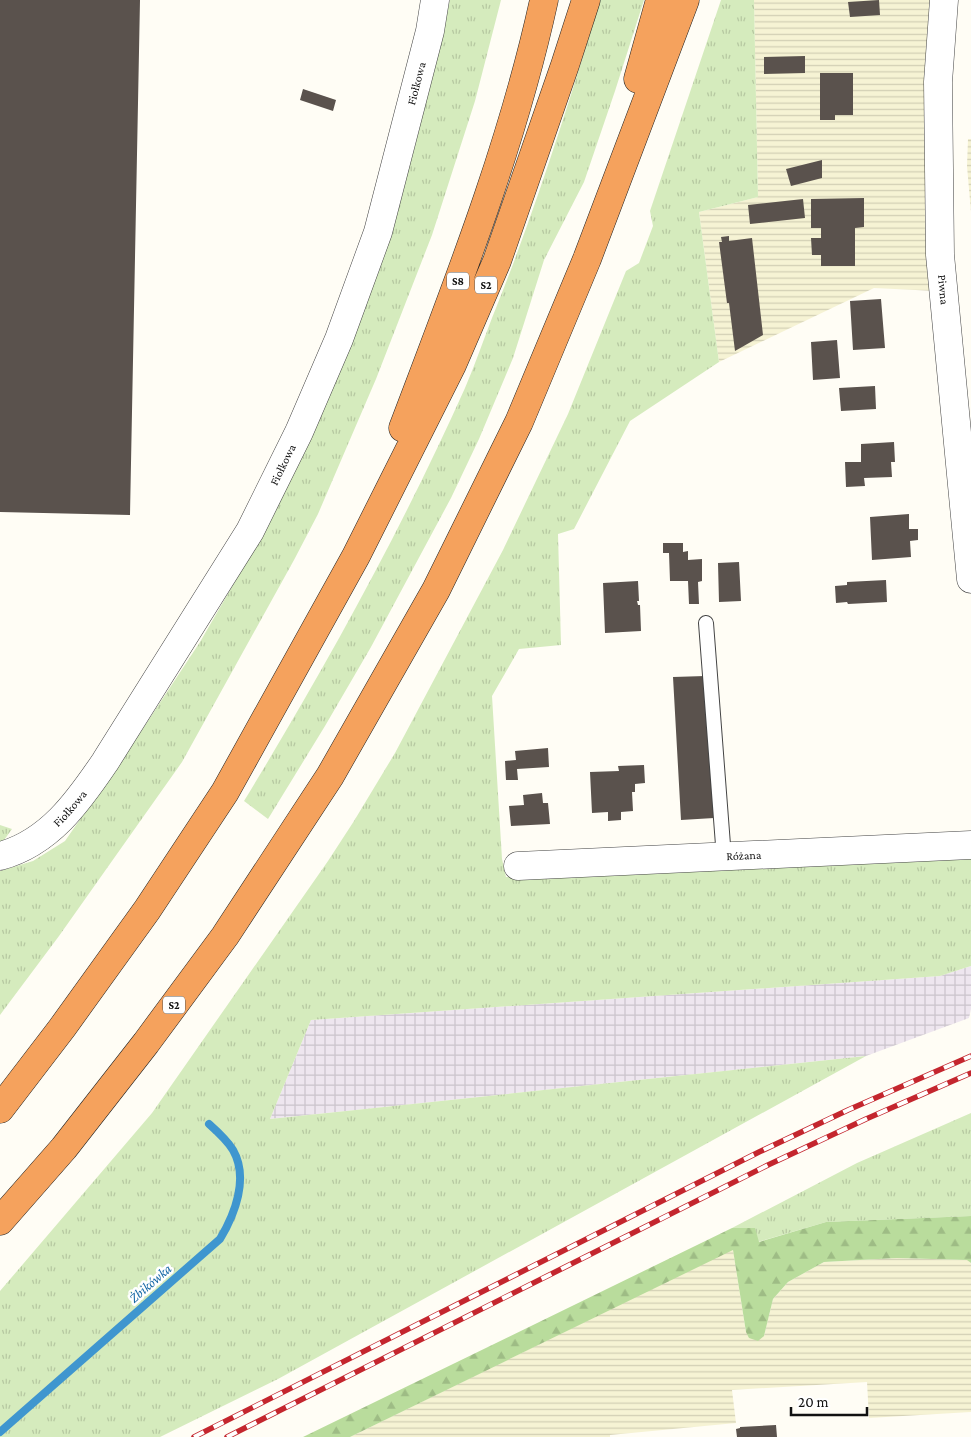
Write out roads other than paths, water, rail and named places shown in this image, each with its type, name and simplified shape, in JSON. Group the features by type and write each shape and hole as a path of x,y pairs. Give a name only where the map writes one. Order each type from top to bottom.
{"highway":[{"name":"S8","path":"356,556 473,243 526,78 544,0"},
{"name":"S2","path":"0,1109 68,1020 147,910 225,792 356,556 452,365 497,261 586,0"},
{"name":"S2","path":"0,1221 64,1148 146,1043 225,936 330,776 436,590 519,422 587,259 660,0"},
{"path":"587,259 685,0"}],"street":[{"name":"Fiołkowa","path":"0,856 27,846 40,838 67,814 84,793 250,531 299,432 339,339 378,232 430,31 436,0"},
{"name":"Piwna","path":"944,0 938,82 940,255 971,580"},
{"name":"Różana","path":"518,866 724,858 971,845"}],"lane":[{"path":"706,623 724,858"}],"waterway":[{"name":"Żbikówka","path":"0,1432 220,1239 235,1207 240,1184 240,1172 233,1150 225,1139 209,1124"}],"railway":[{"path":"194,1437 759,1152 848,1110 971,1056"},
{"path":"227,1437 768,1165 971,1073"}]}
